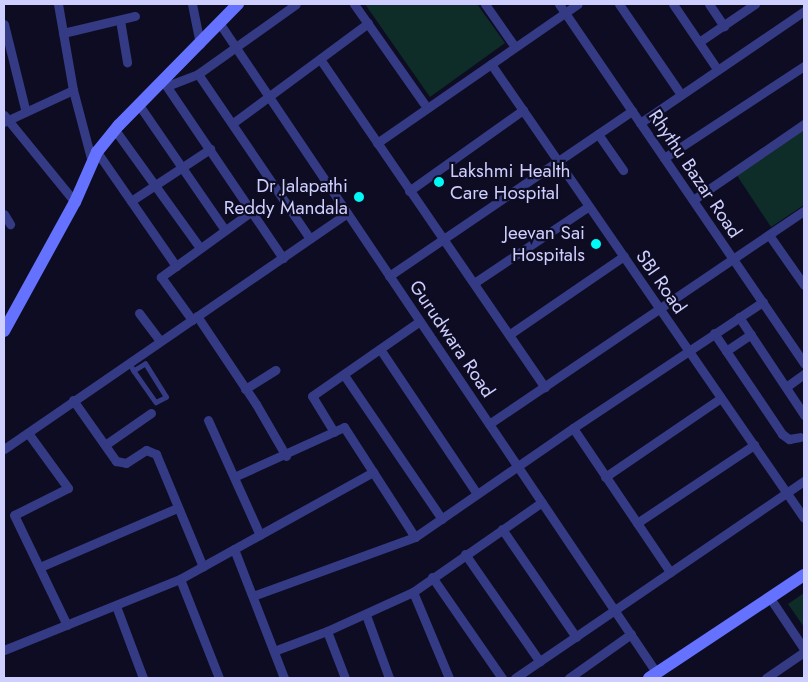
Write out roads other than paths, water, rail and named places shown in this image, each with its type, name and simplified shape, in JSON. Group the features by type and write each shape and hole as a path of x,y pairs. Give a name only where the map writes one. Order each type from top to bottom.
{"street":[{"path":"58,4 73,90 94,157 131,201 176,266"},
{"path":"192,4 200,44"},
{"path":"4,331 75,202 94,157 115,130 165,84 238,4"},
{"path":"165,84 198,74 296,4"},
{"path":"354,4 427,108"},
{"path":"485,4 515,47"},
{"name":"Rhythu Bazar Road","path":"559,4 804,363"},
{"path":"377,143 578,4"},
{"path":"619,4 680,93"},
{"path":"673,4 717,69"},
{"path":"709,4 724,26"},
{"path":"640,123 680,93 803,12 795,4"},
{"path":"699,42 724,26 749,5"},
{"path":"63,33 135,16"},
{"path":"120,20 127,62"},
{"path":"233,123 368,23"},
{"path":"4,24 25,109"},
{"name":"Gurudwara Road","path":"220,24 614,608 655,676"},
{"path":"320,59 545,387"},
{"name":"SBI Road","path":"492,64 804,518"},
{"path":"664,158 804,66"},
{"path":"198,74 310,239"},
{"path":"165,84 283,258"},
{"path":"73,90 5,119 75,202"},
{"path":"140,105 225,230"},
{"path":"410,191 523,110"},
{"path":"389,276 632,111"},
{"path":"693,200 804,124"},
{"path":"115,130 200,248"},
{"path":"598,134 623,170"},
{"path":"131,201 210,149"},
{"path":"474,283 589,206"},
{"path":"252,211 161,277 194,318 245,389 286,456"},
{"path":"489,424 804,211"},
{"path":"4,449 73,400 131,367 160,341 347,213"},
{"path":"4,214 10,224"},
{"path":"768,235 804,285"},
{"path":"510,334 624,256"},
{"path":"795,272 804,266"},
{"path":"252,596 415,536 688,350 763,302"},
{"path":"139,313 160,341"},
{"path":"739,317 804,415"},
{"path":"334,432 312,396 420,322"},
{"path":"714,333 782,434 789,439 803,439"},
{"path":"726,351 751,334"},
{"path":"380,349 477,494"},
{"path":"245,389 274,370"},
{"path":"786,387 804,374"},
{"path":"344,375 442,519"},
{"path":"606,477 721,398"},
{"path":"73,400 121,463 146,450 156,454 203,567"},
{"path":"106,445 151,413"},
{"path":"208,420 260,535"},
{"path":"234,477 286,456 344,427 415,536"},
{"path":"573,428 670,572"},
{"path":"28,433 68,486 14,513 67,625"},
{"path":"637,523 754,445"},
{"path":"4,650 180,579 373,472"},
{"path":"515,678 576,637 614,608 804,481"},
{"path":"274,651 366,615 413,592 542,502"},
{"path":"40,567 177,508"},
{"path":"502,529 576,637"},
{"path":"234,549 284,678"},
{"path":"465,554 540,662"},
{"path":"655,676 804,575"},
{"path":"432,577 502,678"},
{"path":"180,579 219,678"},
{"path":"413,592 449,678"},
{"path":"766,678 804,650 770,598"},
{"path":"116,606 143,678"},
{"path":"366,615 389,678"},
{"path":"327,630 345,678"},
{"path":"569,678 631,634"}],"lane":[{"path":"145,364 166,397 156,402 131,367 145,364"}],"place":[{"name":"Lakshmi Health Care Hospital","path":"439,182"},
{"name":"Dr Jalapathi Reddy Mandala","path":"359,197"},
{"name":"Jeevan Sai Hospitals","path":"596,244"}]}
